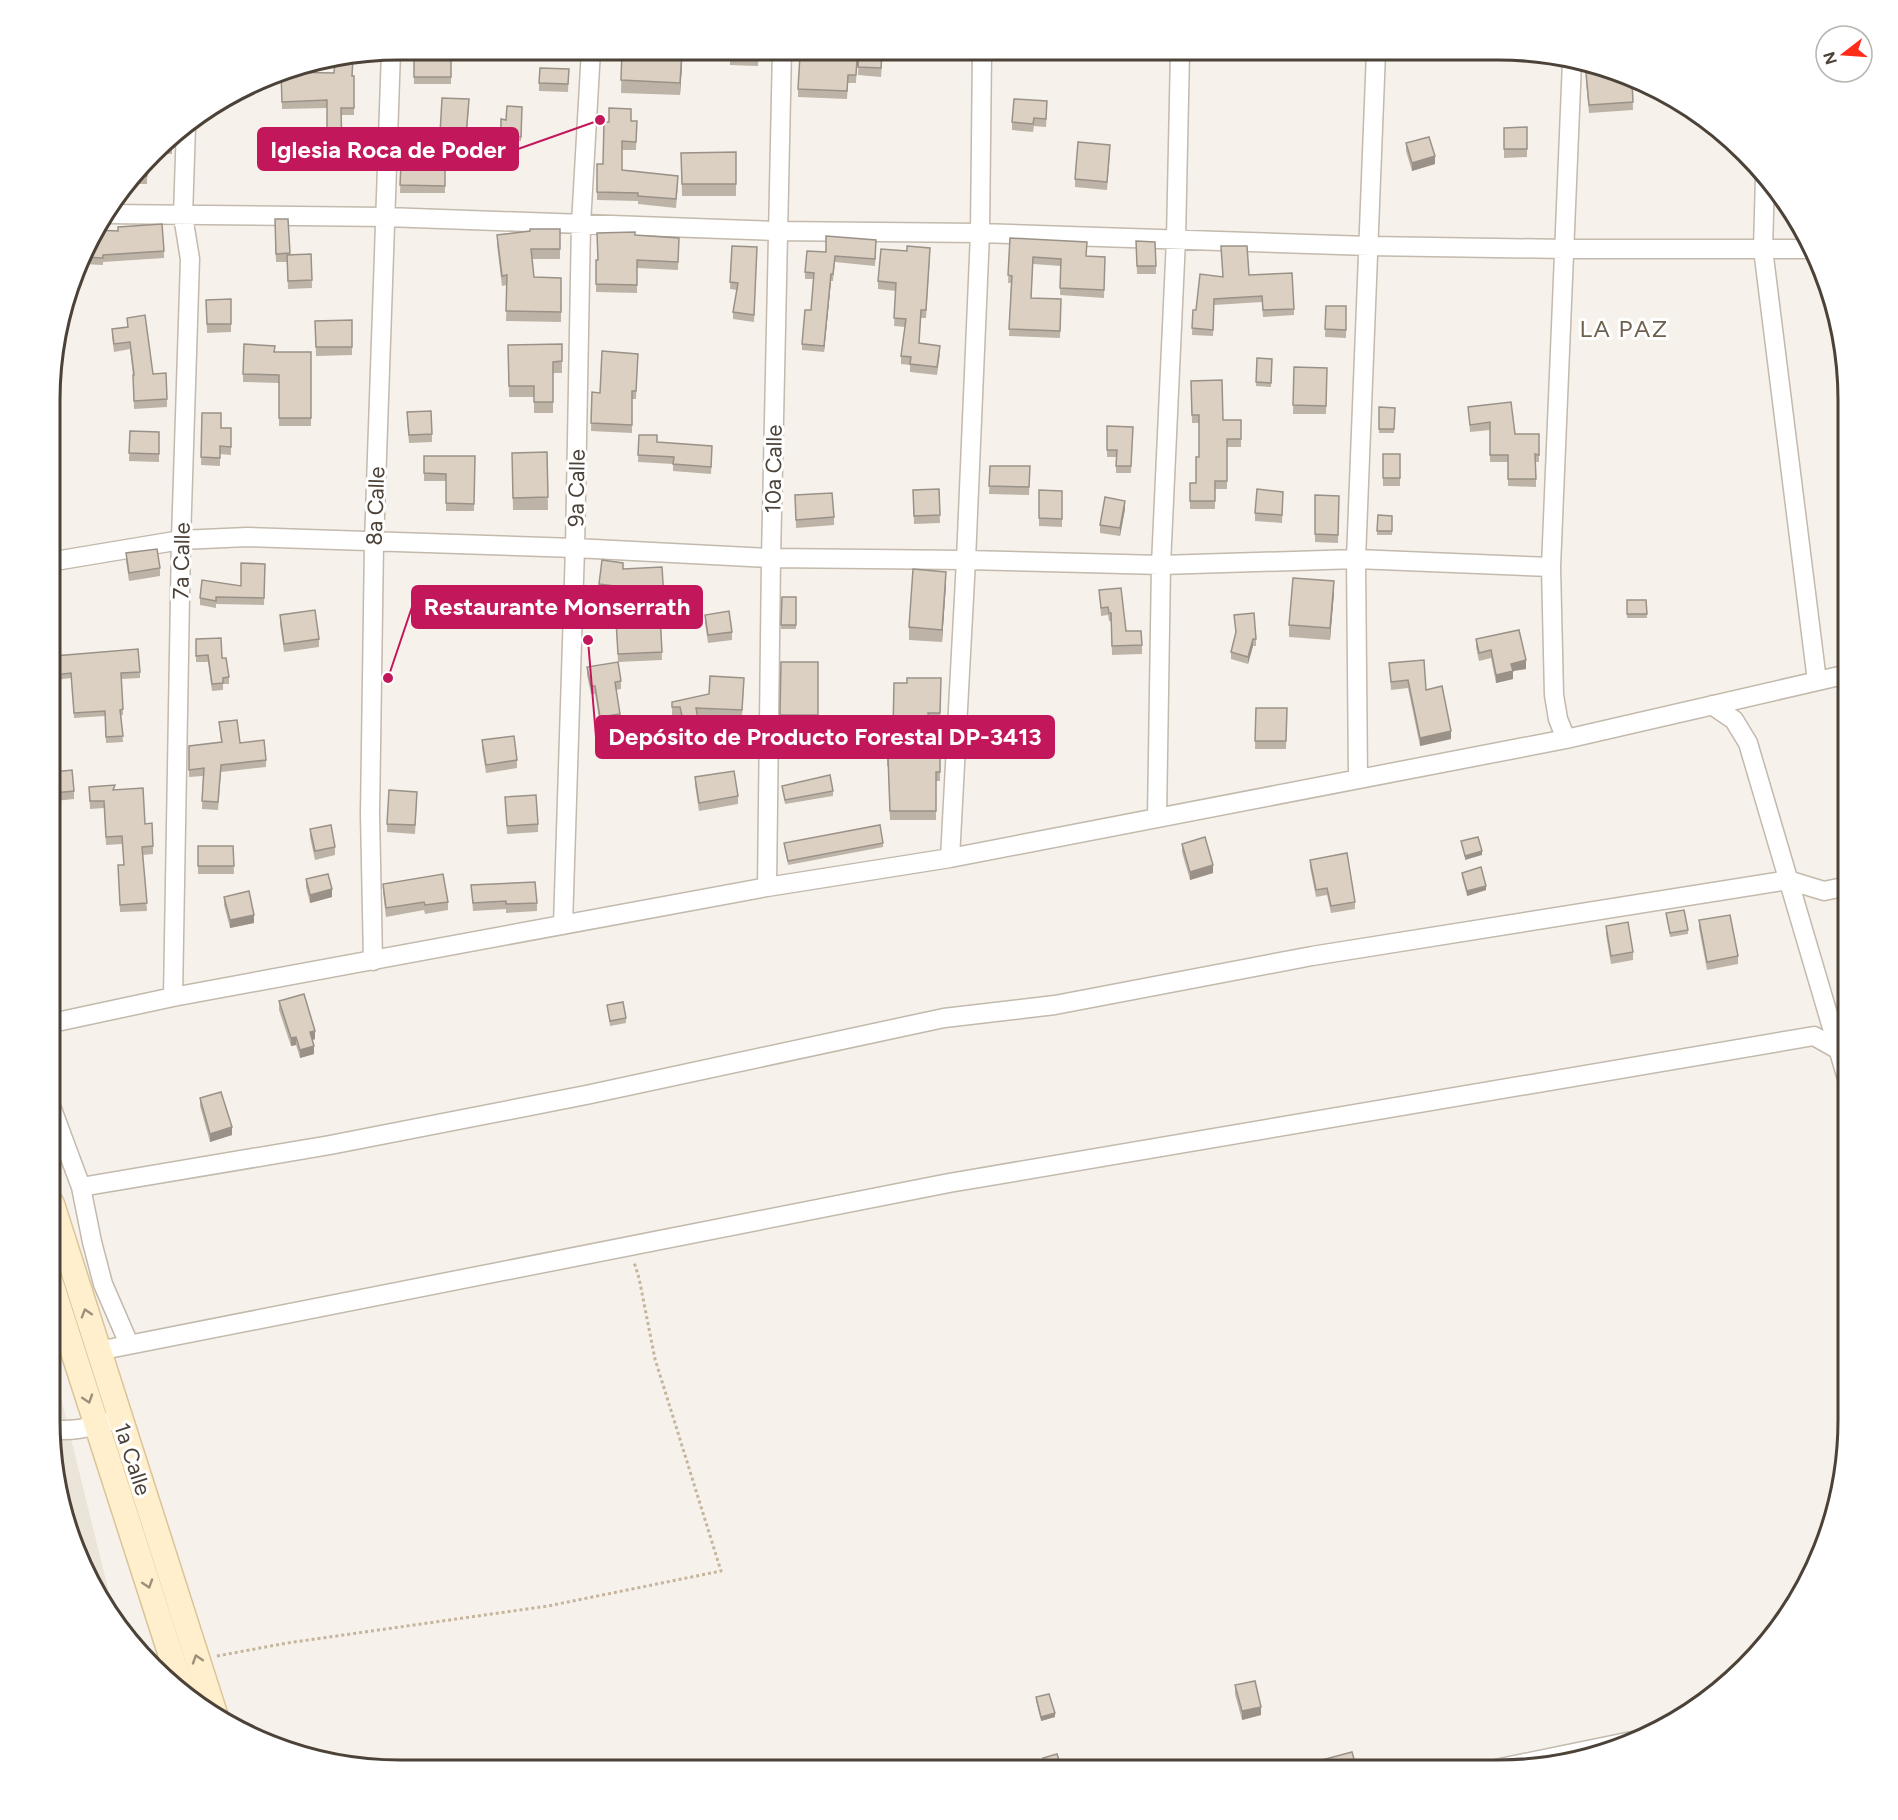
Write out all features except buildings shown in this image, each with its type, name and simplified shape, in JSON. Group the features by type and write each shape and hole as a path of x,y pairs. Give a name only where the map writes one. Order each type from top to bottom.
{"main road":[{"name":"1a Calle","path":"60,1232 98,1351 108,1422 179,1678"},
{"name":"1a Calle","path":"60,1305 108,1422 211,1703"}],"street":[{"name":"8a Calle","path":"373,961 370,814 374,543 391,60"},
{"name":"9a Calle","path":"563,925 575,549 581,225 590,60"},
{"name":"10a Calle","path":"767,887 771,558 782,60"},
{"path":"950,858 980,233 982,60"},
{"path":"1157,818 1161,565 1176,239 1180,60"},
{"path":"1358,779 1356,559 1376,60"},
{"path":"1566,739 1558,719 1554,695 1551,567 1572,69"},
{"name":"7a Calle","path":"173,997 181,540 190,259 183,216 186,136"},
{"path":"1765,189 1763,249 1817,681"},
{"path":"115,214 386,217 777,231 980,233 1369,246 1802,249"},
{"path":"60,560 181,540 247,537 771,558 1161,565 1356,559 1551,567"},
{"path":"60,1021 173,997 767,887 950,858 1566,739 1838,676"},
{"path":"1712,705 1734,720 1748,743 1838,1047"},
{"path":"81,1186 342,1143 575,1097 945,1018 1055,1005 1312,956 1788,880 1824,891 1838,888"},
{"path":"98,1351 961,1181 1814,1036 1838,1057"},
{"path":"60,1130 81,1186 103,1284 129,1344"},
{"path":"60,1431 108,1422"}],"path":[{"path":"197,1660 287,1643 548,1606 722,1571 655,1359 639,1278 628,1246"}],"shaded area":[{"path":"60,1395 110,1597 86,1550 72,1508 63,1464"}],"place":[{"name":"Iglesia Roca de Poder","path":"600,120"},
{"name":"Depósito de Producto Forestal DP-3413","path":"588,640"},
{"name":"Restaurante Monserrath","path":"388,678"}],"district":[{"name":"LA PAZ","path":"1624,329"}]}
